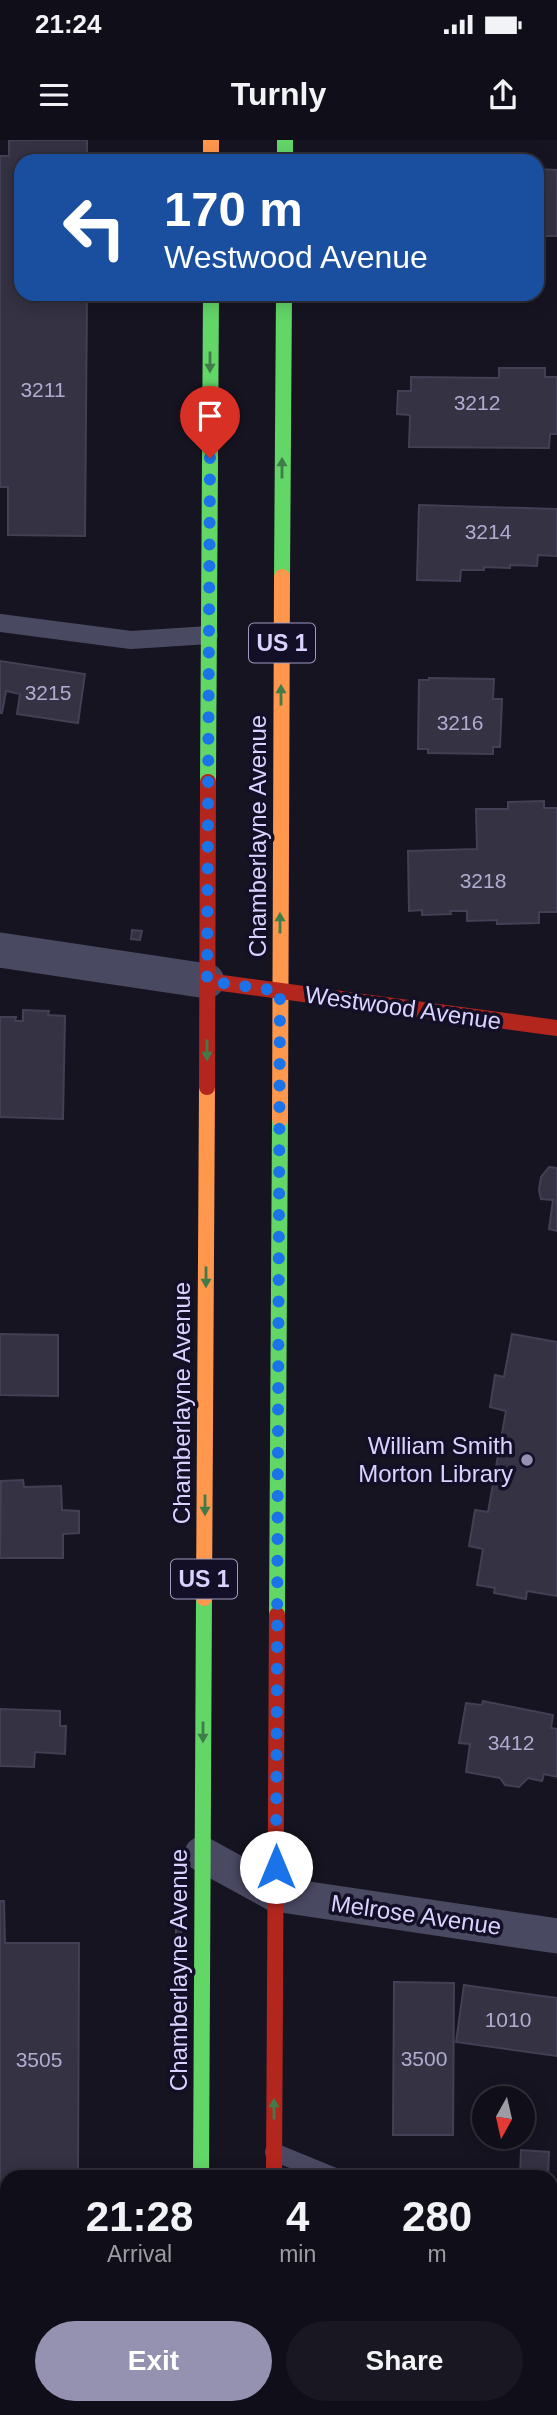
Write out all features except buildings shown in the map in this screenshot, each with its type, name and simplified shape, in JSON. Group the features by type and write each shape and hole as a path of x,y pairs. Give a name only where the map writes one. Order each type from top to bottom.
{"main road":[{"name":"Chamberlayne Avenue","path":"201,2170 211,301"},
{"name":"Chamberlayne Avenue","path":"274,2170 284,301"},
{"name":"Westwood Avenue","path":"207,981 557,1028"}],"street":[{"name":"Westwood Avenue","path":"0,950 207,981"},
{"name":"Melrose Avenue","path":"202,1854 275,1894 557,1936"}],"lane":[{"path":"0,623 131,640 209,635"},
{"path":"274,2152 318,2170"}],"traffic: fast":[{"path":"285,140 285,154"},
{"path":"208,782 211,301"},
{"path":"282,577 284,301"},
{"path":"277,1615 280,1119"},
{"path":"201,2170 204,1598"}],"traffic: slow":[{"path":"211,140 211,154"},
{"path":"280,1119 282,577"},
{"path":"204,1598 207,1087"}],"traffic: jam":[{"path":"207,1087 208,782"},
{"path":"207,981 557,1028"},
{"path":"274,2170 277,1615"}],"place":[{"name":"William Smith Morton Library","path":"527,1460"}],"route":[{"path":"210,458 207,981 280,991 276,1867"}]}
